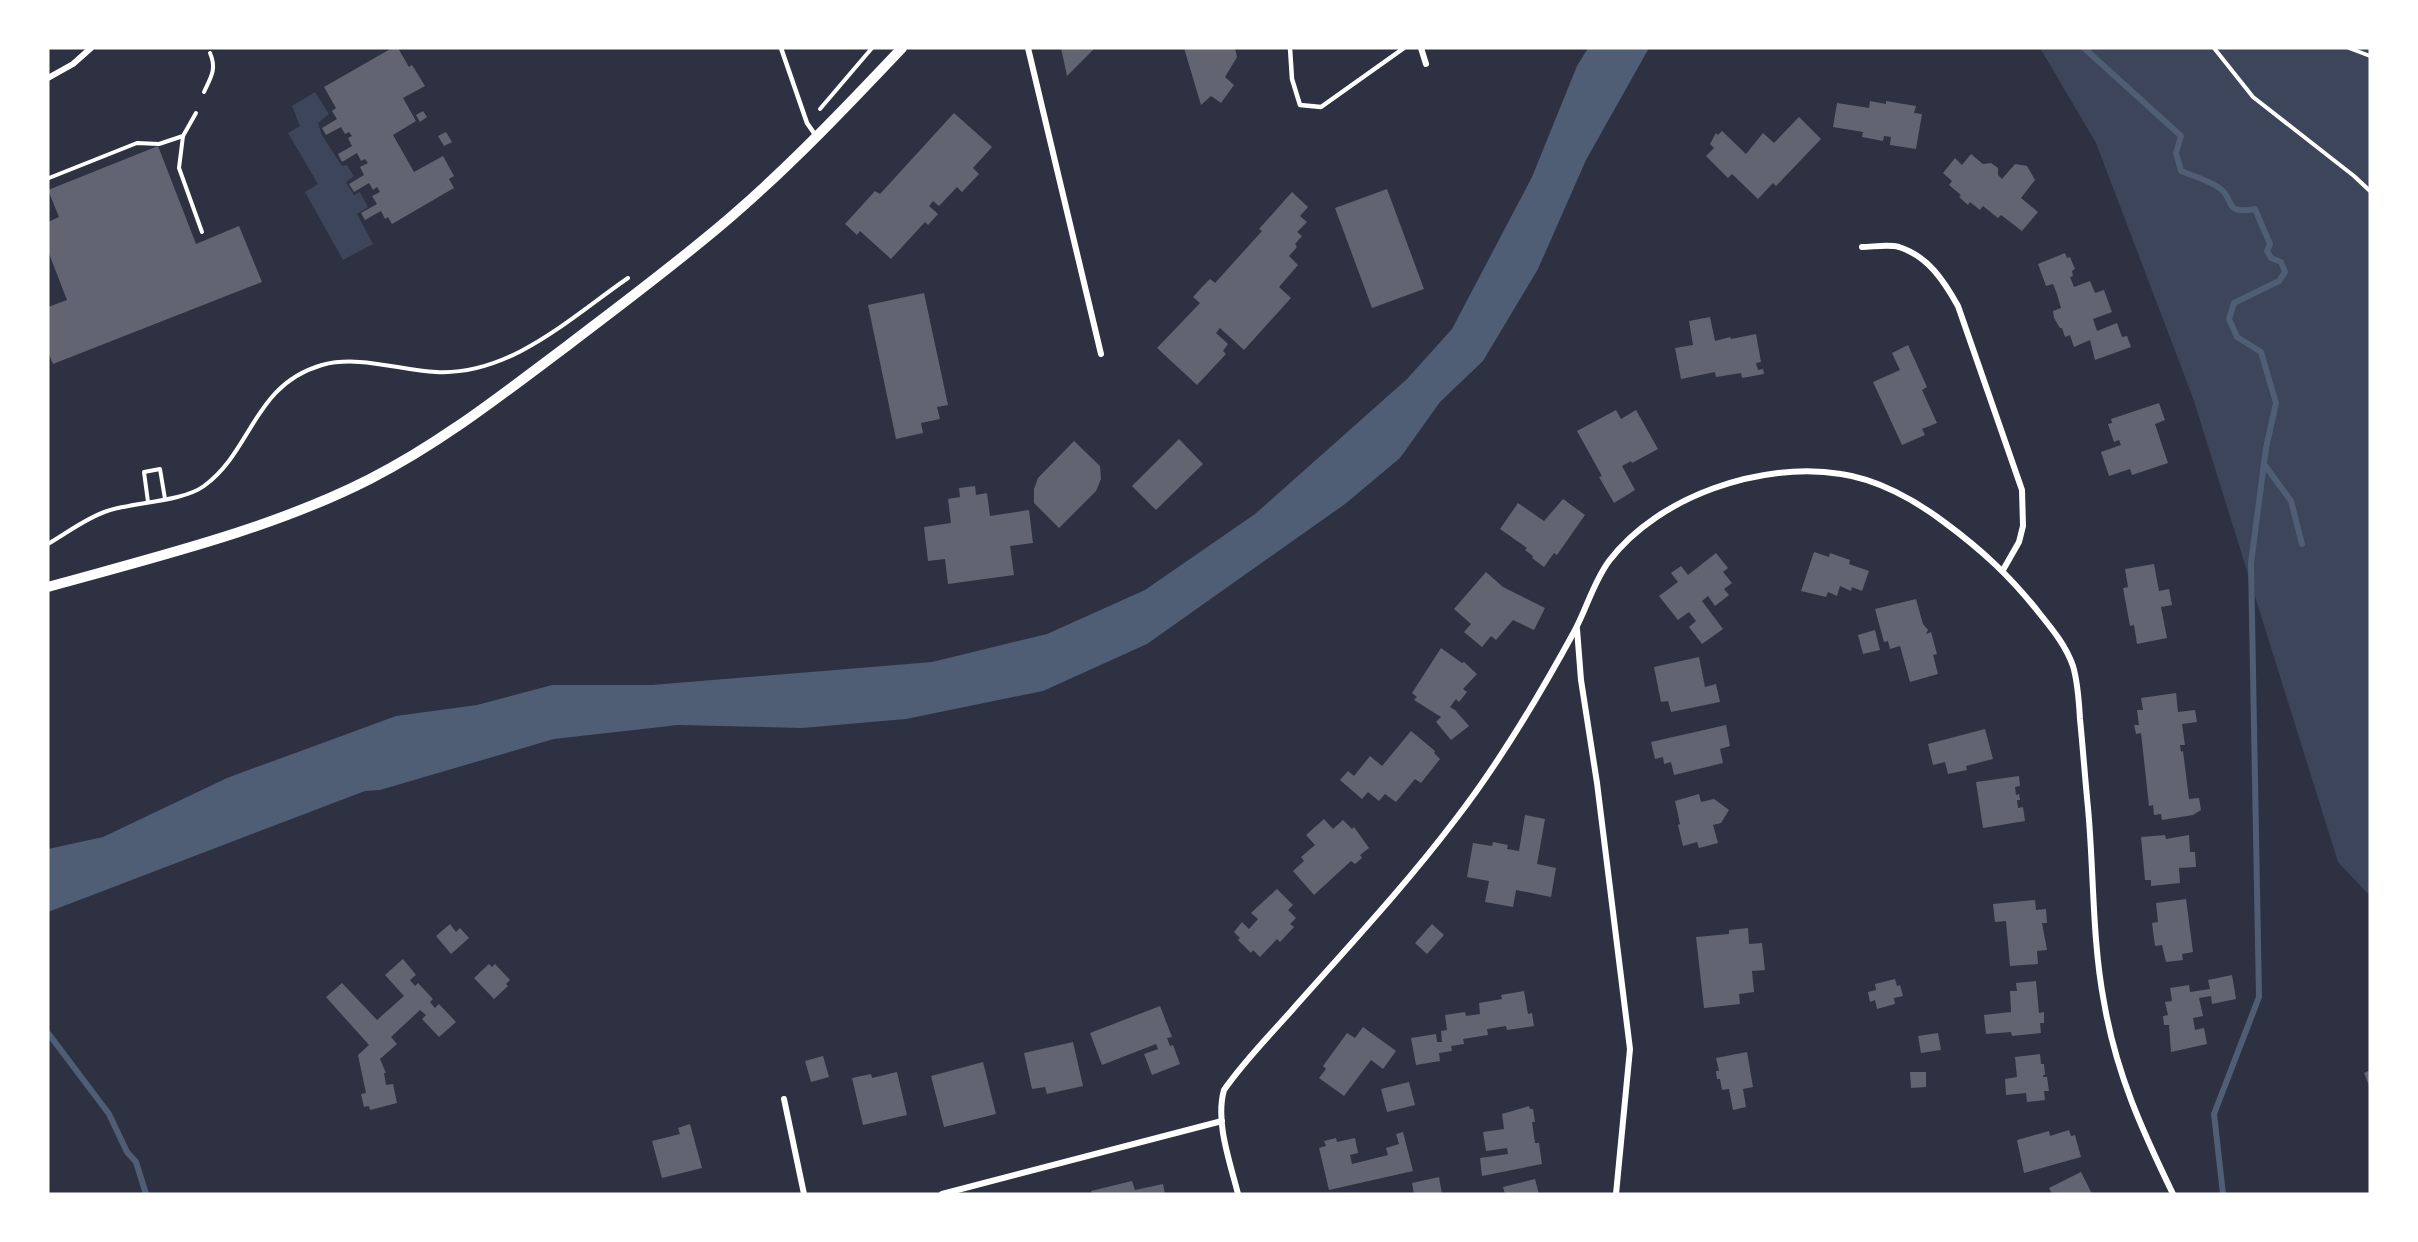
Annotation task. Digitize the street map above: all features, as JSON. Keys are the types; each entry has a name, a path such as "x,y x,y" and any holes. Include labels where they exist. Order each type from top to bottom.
{"street":[{"path":"48,78 73,64 91,48"},
{"path":"48,587 200,544 308,506 370,479 418,452 482,410 666,270 734,214 816,136 902,48"},
{"path":"1028,48 1101,354"},
{"path":"1420,48 1426,64"},
{"path":"1862,247 1898,247 1921,258 1943,280 1958,306 2022,490 2023,526 2019,542 2003,570"},
{"path":"1238,1194 1222,1121 1220,1102 1224,1090 1231,1079 1361,933 1456,819 1518,728 1577,628 1591,589 1609,561 1629,538 1663,513 1690,498 1724,485 1762,475 1819,471 1845,474 1873,482 1924,507 2003,570 2054,631 2067,651 2077,684 2091,840 2098,959 2104,1004 2121,1075 2132,1109 2173,1194"},
{"path":"1577,628 1581,680 1597,783 1630,1049 1616,1194"},
{"path":"784,1099 804,1194"},
{"path":"942,1194 1222,1121"}],"lane":[{"path":"780,48 807,123 816,136"},
{"path":"1290,48 1292,79 1300,105 1321,107 1404,48"}],"path":[{"path":"807,123 872,48"},
{"path":"2214,48 2253,97 2370,191"},
{"path":"2349,48 2370,56"},
{"path":"204,92 215,63 210,53"},
{"path":"196,113 183,136 179,168 202,232"},
{"path":"50,178 137,143 159,144 183,136"},
{"path":"48,544 107,511 165,499 201,488 220,473 267,401 291,379 323,365 352,363 395,365 436,372 484,368 522,352 629,277"},
{"path":"148,502 144,472 159,469 165,499"}],"shaded area":[{"path":"1588,48 1649,48 1586,160 1538,269 1483,361 1440,402 1400,458 1345,504 1147,644 1043,691 906,719 802,728 678,725 554,739 380,790 365,791 48,912 48,849 103,837 227,778 396,716 477,705 552,685 652,685 932,662 1047,634 1145,590 1255,514 1407,379 1452,329 1532,177 1577,66"},
{"path":"2040,48 2370,48 2370,896 2338,862 2193,398 2096,143"},
{"path":"315,92 329,114 318,123 322,135 342,166 347,165 354,176 346,182 354,195 360,192 368,207 357,214 373,244 343,260 305,192 318,184 288,133 300,126 292,106"}],"building":[{"path":"392,48 398,48 409,67 412,65 425,86 403,98 416,121 393,135 414,172 443,156 454,176 449,179 454,188 392,224 388,217 385,219 381,211 365,220 361,213 377,204 372,196 380,192 377,187 373,190 369,183 354,192 349,184 364,175 360,167 368,163 365,159 361,161 357,153 342,162 338,154 352,146 348,138 352,136 349,132 345,134 341,127 326,135 322,128 337,119 332,111 336,108 324,87"},
{"path":"1061,48 1095,48 1067,76"},
{"path":"1184,48 1235,48 1237,57 1225,77 1234,85 1221,103 1211,96 1201,105"},
{"path":"1870,101 1916,106 1914,113 1922,114 1916,149 1890,145 1891,137 1884,136 1883,141 1862,137 1863,132 1833,127 1837,103 1869,108"},
{"path":"423,111 427,117 420,122 416,115"},
{"path":"954,113 992,147 973,168 979,174 962,192 957,187 939,206 933,201 929,206 938,214 928,225 925,222 891,259 860,231 857,235 845,224 875,191 880,194"},
{"path":"1799,117 1821,139 1776,186 1773,183 1758,199 1732,174 1728,178 1706,156 1714,148 1710,144 1716,133 1718,135 1722,131 1746,154 1763,133 1774,143"},
{"path":"446,132 452,142 444,146 438,136"},
{"path":"158,146 196,244 239,226 262,282 53,364 48,352 48,307 67,300 48,251 48,222 59,217 48,190"},
{"path":"1971,154 1983,164 1991,163 1998,168 1998,175 2002,179 2015,164 2027,166 2035,180 2021,198 2038,212 2022,231 2001,215 1998,218 1983,206 1980,210 1970,202 1968,205 1959,197 1961,195 1949,185 1952,181 1943,173 1955,158 1962,165"},
{"path":"1387,189 1424,289 1372,308 1335,208"},
{"path":"1292,192 1308,207 1300,216 1307,222 1297,232 1302,236 1295,244 1297,247 1289,256 1298,265 1279,287 1291,298 1244,350 1220,328 1216,333 1228,344 1223,351 1226,354 1197,385 1157,348 1200,303 1193,297 1210,279 1215,283 1262,231 1259,229"},
{"path":"2065,253 2067,258 2070,257 2075,269 2072,271 2073,276 2070,277 2074,287 2090,281 2095,293 2104,290 2112,312 2093,319 2097,331 2117,323 2122,337 2127,336 2131,347 2095,360 2090,340 2074,347 2070,335 2065,337 2062,328 2054,318 2053,311 2061,308 2057,294 2053,284 2046,286 2038,264"},
{"path":"924,293 948,405 937,407 940,419 921,423 923,433 896,439 868,305"},
{"path":"1710,317 1715,341 1756,334 1761,362 1756,363 1758,370 1763,369 1764,374 1742,378 1741,373 1716,377 1715,372 1681,379 1675,348 1693,345 1689,321"},
{"path":"1908,345 1927,387 1922,390 1937,423 1922,429 1925,435 1902,445 1873,382 1900,370 1892,353"},
{"path":"2159,403 2165,420 2155,424 2168,463 2132,475 2130,469 2109,476 2101,452 2121,445 2119,440 2114,442 2108,424 2112,423 2111,419"},
{"path":"1616,410 1621,419 1636,410 1658,449 1622,466 1635,490 1614,503 1577,431"},
{"path":"1179,439 1203,464 1156,510 1132,486"},
{"path":"1074,441 1100,466 1101,479 1096,491 1059,528 1034,503 1034,489 1038,478"},
{"path":"975,486 976,495 987,493 990,516 1029,510 1033,543 1010,546 1014,575 948,584 945,559 928,561 924,527 951,523 948,499 960,497 959,488"},
{"path":"1563,499 1585,515 1557,555 1554,553 1544,567 1532,558 1533,556 1525,550 1527,548 1500,529 1518,503 1544,521"},
{"path":"1814,552 1829,557 1830,553 1850,560 1849,564 1869,571 1862,591 1852,587 1851,591 1840,586 1837,596 1828,592 1826,597 1801,591"},
{"path":"1716,553 1728,568 1723,572 1732,583 1724,589 1729,595 1715,606 1708,596 1702,601 1723,629 1702,644 1689,627 1696,621 1689,612 1678,620 1659,596 1678,582 1671,573 1681,566 1688,575"},
{"path":"2154,564 2159,591 2169,589 2172,605 2161,607 2167,638 2137,644 2134,625 2130,626 2123,588 2128,587 2125,569"},
{"path":"1486,572 1503,587 1545,608 1534,630 1513,620 1496,640 1491,636 1482,647 1464,632 1471,624 1454,609"},
{"path":"1916,599 1923,624 1928,630 1926,634 1931,632 1937,654 1933,655 1938,674 1910,682 1900,646 1890,649 1888,641 1884,642 1875,609"},
{"path":"1875,630 1880,650 1863,654 1858,635"},
{"path":"1441,648 1462,663 1464,662 1477,674 1463,689 1467,692 1459,702 1456,699 1450,707 1469,726 1451,740 1436,722 1441,717 1414,700 1417,697 1412,693"},
{"path":"1699,657 1705,687 1716,684 1720,702 1671,712 1668,701 1661,702 1654,667"},
{"path":"2176,693 2178,712 2195,710 2197,722 2182,724 2185,745 2180,745 2181,752 2183,751 2189,799 2199,798 2201,810 2193,815 2162,820 2161,814 2154,815 2153,805 2149,806 2141,733 2136,734 2134,725 2139,725 2137,710 2143,710 2141,698"},
{"path":"1726,725 1730,746 1720,749 1723,763 1674,775 1671,762 1664,764 1663,757 1655,759 1651,742"},
{"path":"1985,729 1993,759 1966,766 1967,770 1948,774 1945,762 1933,765 1928,744"},
{"path":"1411,731 1435,751 1434,753 1440,759 1421,783 1415,779 1396,802 1385,794 1379,801 1368,792 1362,799 1340,780 1348,771 1354,776 1370,756 1382,766"},
{"path":"2019,776 2020,786 2015,787 2016,795 2019,794 2018,808 2023,807 2025,821 1983,828 1976,782"},
{"path":"1699,794 1701,802 1714,799 1729,810 1721,823 1713,825 1718,843 1699,848 1697,842 1683,846 1675,801"},
{"path":"1525,815 1545,819 1537,864 1556,868 1551,897 1516,890 1513,907 1485,902 1489,881 1467,877 1473,843 1492,846 1493,842 1508,845 1507,849 1519,851"},
{"path":"1324,819 1333,829 1343,820 1352,829 1354,827 1369,848 1360,855 1362,858 1355,864 1351,861 1314,895 1293,871 1304,861 1301,857 1315,845 1306,835"},
{"path":"2165,835 2166,839 2189,835 2190,852 2195,852 2196,867 2179,868 2180,883 2151,886 2151,880 2145,880 2141,837"},
{"path":"1277,889 1293,905 1288,910 1296,918 1290,924 1294,927 1280,942 1277,939 1260,957 1253,950 1251,953 1238,940 1240,938 1234,932 1242,922 1249,929 1258,919 1251,913"},
{"path":"2186,899 2193,952 2182,954 2183,960 2166,962 2162,945 2155,946 2152,923 2158,922 2156,903"},
{"path":"2035,900 2036,910 2046,909 2047,923 2042,923 2047,950 2037,951 2038,964 2010,966 2006,921 1995,922 1993,904"},
{"path":"450,924 456,932 460,928 469,938 451,954 436,936"},
{"path":"1432,924 1444,935 1427,954 1415,943"},
{"path":"1748,928 1749,944 1762,943 1765,970 1752,971 1754,992 1739,994 1740,1004 1704,1008 1696,937 1729,934 1729,930"},
{"path":"403,959 416,975 410,980 415,986 418,983 433,999 430,1002 435,1008 439,1004 456,1022 439,1037 422,1019 426,1015 420,1010 391,1037 397,1044 380,1059 386,1073 384,1073 386,1085 393,1084 397,1103 370,1110 369,1106 364,1107 361,1094 366,1093 358,1055 369,1045 326,997 342,983 377,1020 404,996 385,975"},
{"path":"489,964 492,967 495,964 510,980 506,984 508,986 494,999 474,978"},
{"path":"2232,975 2236,999 2212,1004 2211,996 2199,998 2203,1016 2193,1018 2195,1030 2204,1028 2207,1044 2171,1052 2169,1025 2164,1025 2163,1016 2168,1015 2165,1002 2172,1001 2170,988 2189,985 2190,992 2210,989 2208,980"},
{"path":"1895,979 1897,986 1900,985 1903,996 1894,998 1895,1004 1877,1009 1875,1000 1870,1002 1868,992 1876,990 1875,984"},
{"path":"2036,981 2039,1013 2044,1012 2044,1023 2040,1023 2041,1033 2012,1036 2011,1032 1986,1034 1984,1015 2011,1012 2010,991 2017,991 2016,983"},
{"path":"1524,991 1528,1014 1532,1013 1534,1026 1507,1030 1506,1026 1487,1029 1488,1035 1463,1039 1464,1044 1451,1046 1452,1051 1439,1053 1440,1061 1416,1065 1411,1038 1436,1034 1437,1042 1442,1042 1441,1031 1447,1030 1445,1015 1465,1012 1466,1016 1480,1014 1479,1003 1502,999 1501,995"},
{"path":"1160,1006 1172,1037 1167,1038 1170,1046 1173,1045 1180,1064 1152,1075 1144,1054 1158,1049 1156,1044 1102,1065 1090,1033"},
{"path":"1363,1027 1396,1051 1383,1069 1371,1060 1344,1096 1319,1078 1326,1069 1323,1066 1347,1033 1355,1038"},
{"path":"1938,1033 1941,1050 1921,1053 1918,1036"},
{"path":"1073,1042 1083,1086 1047,1094 1045,1087 1032,1089 1024,1053"},
{"path":"1747,1052 1753,1087 1743,1089 1746,1107 1733,1110 1729,1089 1722,1090 1720,1079 1717,1079 1716,1071 1719,1071 1716,1058"},
{"path":"2040,1054 2041,1064 2044,1064 2045,1075 2043,1077 2047,1077 2049,1091 2044,1091 2045,1100 2027,1102 2026,1093 2006,1095 2005,1079 2017,1077 2015,1057"},
{"path":"823,1056 829,1077 811,1082 805,1061"},
{"path":"983,1062 996,1114 944,1127 931,1076"},
{"path":"2370,1070 2370,1088 2364,1073"},
{"path":"897,1072 907,1115 863,1125 852,1078 871,1074 872,1078"},
{"path":"1910,1072 1926,1072 1926,1087 1911,1088"},
{"path":"1409,1082 1415,1105 1387,1112 1381,1089"},
{"path":"1529,1106 1533,1109 1535,1143 1539,1143 1542,1164 1482,1176 1480,1158 1508,1154 1507,1148 1486,1151 1483,1132 1504,1129 1502,1114"},
{"path":"690,1124 702,1168 662,1178 652,1141 680,1134 678,1128"},
{"path":"2069,1130 2071,1136 2075,1135 2081,1157 2024,1173 2017,1140 2049,1131 2050,1136"},
{"path":"1403,1132 1413,1171 1329,1190 1319,1148 1326,1146 1324,1141 1336,1138 1337,1142 1355,1138 1358,1153 1350,1155 1352,1164 1388,1155 1386,1148 1399,1144 1396,1134"},
{"path":"2081,1172 2092,1194 2052,1194 2049,1188"},
{"path":"1439,1177 1442,1194 1414,1194 1412,1183"},
{"path":"1535,1179 1539,1194 1505,1194 1503,1187"},
{"path":"1132,1181 1135,1190 1163,1184 1165,1194 1092,1194 1091,1191"}],"waterway":[{"path":"2084,48 2181,136 2176,153 2181,171 2218,187 2227,196 2233,208 2255,209 2270,244 2267,251 2271,258 2281,262 2285,272 2279,281 2234,303 2229,319 2237,337 2261,352 2276,403 2266,448 2251,563 2259,997 2214,1114 2223,1194"},
{"path":"2264,464 2291,501 2302,544"},
{"path":"48,1033 109,1114 127,1152 136,1162 146,1194"}]}
